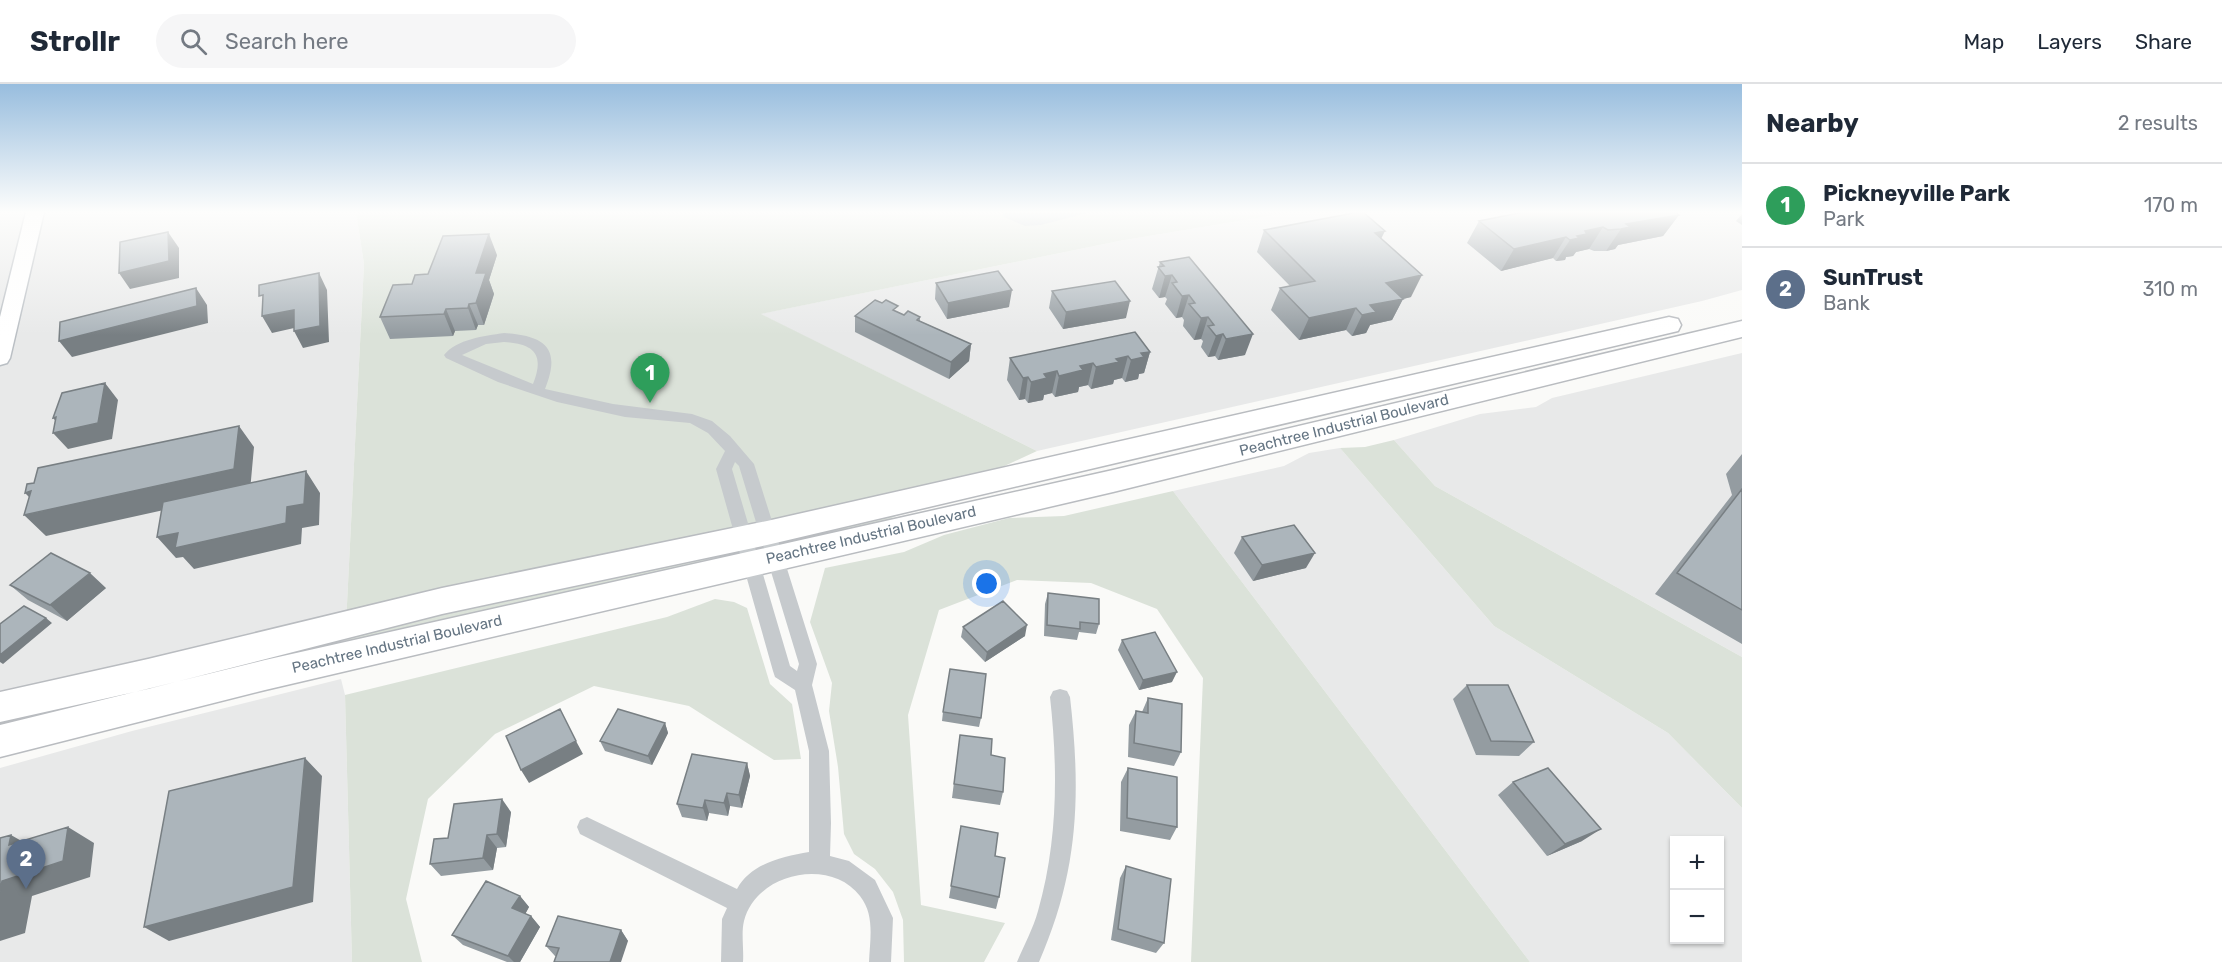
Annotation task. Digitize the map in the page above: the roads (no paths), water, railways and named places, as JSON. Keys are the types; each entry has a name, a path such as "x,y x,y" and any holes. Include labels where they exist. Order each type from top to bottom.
{"highway":[{"name":"Peachtree Industrial Boulevard","path":"4,741 758,548 1742,309"},
{"name":"Peachtree Industrial Boulevard","path":"0,707 147,674 442,601 758,548 1135,476 1742,329"}],"street":[{"path":"0,358 25,253"},
{"path":"537,391 543,380 546,359 541,349 531,342 514,337 497,336 461,347 450,355 508,382 537,391 591,405 644,414 685,416 712,428 727,441 746,464 758,548 782,671 803,685"},
{"path":"733,451 724,469 808,664 803,685 819,751 821,823 819,861"},
{"path":"1028,962 1049,913 1064,841 1066,745 1060,697"},
{"path":"587,827 741,903"},
{"path":"732,962 730,933 741,903 758,881 769,873 793,863 819,861 833,864 858,879 876,903 884,933 880,962"}],"place":[{"name":"Pickneyville Park","path":"650,403"},
{"name":"SunTrust","path":"26,889"}]}
